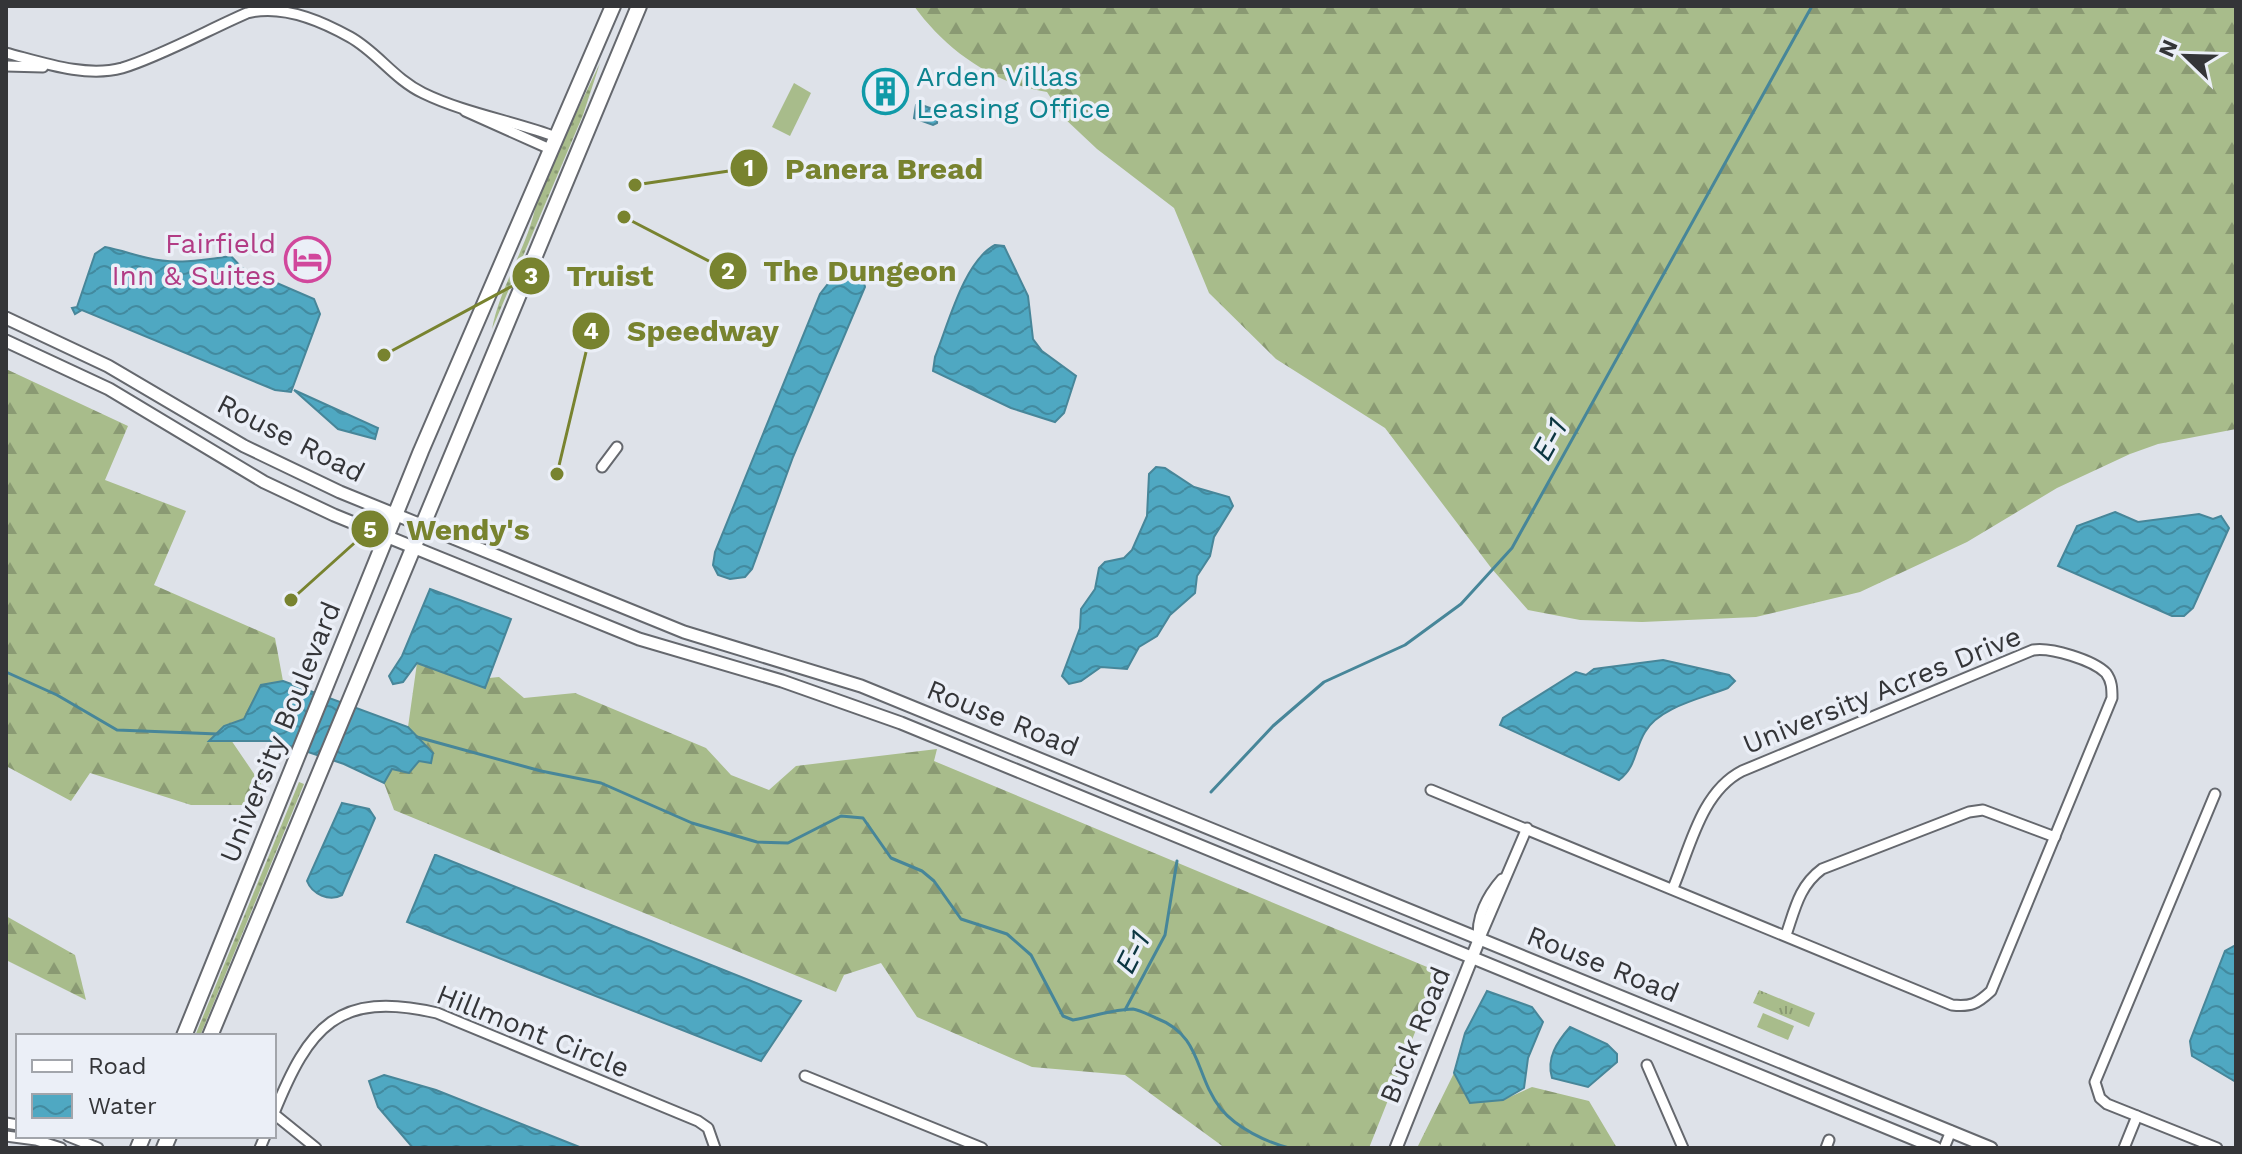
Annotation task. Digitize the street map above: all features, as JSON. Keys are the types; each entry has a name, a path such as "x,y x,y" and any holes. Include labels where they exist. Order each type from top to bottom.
{"main road":[{"name":"University Boulevard","path":"185,1034 336,668 395,514 613,6"},
{"path":"619,53 628,6"},
{"name":"University Boulevard","path":"211,1034 639,6"}],"street":[{"path":"6,53 92,71 121,68 266,8 287,11 352,38 403,82 553,143"},
{"path":"6,66 59,66"},
{"name":"Rouse Road","path":"6,318 108,366 268,459 421,525 684,632 861,686 1991,1148"},
{"name":"Rouse Road","path":"6,341 109,389 264,482 412,547 639,639 853,705 1936,1148"},
{"path":"602,467 617,447"},
{"name":"University Acres Drive","path":"1431,790 1952,1005 1977,1004 1991,991 2112,698 2112,684 2104,671 2046,648 1726,780 1714,793 1673,888"},
{"path":"853,705 861,686"},
{"path":"2215,794 2095,1082 2100,1098 2107,1104 2217,1148"},
{"path":"1786,935 1801,891 1822,869 1969,812 1983,810 2055,837"},
{"name":"Buck Road","path":"1396,1148 1495,893 1527,828"},
{"name":"Hillmont Circle","path":"276,1109 294,1065 309,1040 329,1023 353,1010 404,1005 437,1013 698,1121 708,1128 715,1148"},
{"path":"1647,1065 1683,1148"},
{"path":"805,1076 982,1148"},
{"path":"276,1116 316,1148"},
{"path":"2124,1148 2137,1116"},
{"path":"1944,1148 1951,1131"},
{"path":"21,1138 61,1148"},
{"path":"73,1138 98,1148"}],"green space":[{"path":"914,6 2236,6 2236,429 2158,444 2130,454 2057,488 1967,542 1860,592 1756,617 1642,622 1580,620 1528,610 1492,569 1385,428 1276,359 1209,293 1174,208 1097,149 1063,117 1047,92 1027,88 989,73 955,50"},
{"path":"600,63 583,115 492,329 502,295 530,228 538,193"},
{"path":"794,83 811,93 790,136 772,127"},
{"path":"6,369 128,426 105,480 186,511 154,585 275,638 283,681 261,685 244,719 224,726 210,740 231,740 261,784 253,805 191,805 90,773 71,801 6,766"},
{"path":"417,663 484,688 489,678 499,677 524,698 575,693 706,748 731,775 769,790 796,766 937,749 934,761 1439,972 1369,1148 1225,1148 1125,1075 1032,1067 917,1017 881,963 844,975 836,992 394,810 384,783 392,769 419,761 431,763 433,753 408,727"},
{"path":"299,782 304,784 201,1034 196,1034"},
{"path":"6,916 75,955 86,1000 6,960"},
{"path":"1759,990 1815,1013 1809,1027 1753,1003"},
{"path":"1763,1013 1794,1026 1788,1040 1757,1027"},
{"path":"1454,1073 1470,1103 1503,1100 1532,1087 1589,1101 1617,1148 1417,1148"}],"water":[{"path":"916,105 938,111 937,123 933,125 914,118"},
{"path":"995,245 1004,246 1028,296 1033,339 1042,351 1076,376 1064,413 1055,422 1011,408 933,371 935,357 966,279 984,253"},
{"path":"105,247 169,261 231,256 242,268 314,299 320,314 291,392 275,390 82,310 75,314 72,308 77,307 95,254"},
{"path":"848,277 863,279 865,287 793,457 752,569 745,577 730,579 718,575 713,565 715,552 820,294 831,280"},
{"path":"294,390 378,428 375,439 338,429"},
{"path":"1156,467 1165,468 1194,487 1229,497 1233,506 1214,537 1210,556 1197,576 1195,593 1170,615 1157,636 1139,647 1127,669 1101,667 1081,681 1069,684 1062,676 1080,628 1081,609 1095,589 1099,568 1105,562 1124,558 1132,550 1147,516 1149,474"},
{"path":"2115,512 2138,522 2199,514 2213,519 2221,516 2229,528 2193,608 2184,616 2172,616 2058,566 2077,526"},
{"path":"430,589 511,619 485,688 417,663 403,682 393,684 389,676 402,656"},
{"path":"1663,660 1729,675 1735,681 1728,688 1660,716 1645,732 1629,769 1619,780 1500,725 1503,718 1576,672 1586,675 1594,669"},
{"path":"283,681 408,727 433,753 431,763 419,761 409,773 392,769 384,783 344,764 275,741 209,741 224,726 244,719 261,685"},
{"path":"342,803 369,809 375,818 342,895 327,897 313,890 307,881"},
{"path":"435,855 801,1001 761,1061 407,922"},
{"path":"2234,946 2236,1082 2192,1056 2190,1041 2225,951"},
{"path":"1487,991 1532,1007 1543,1022 1528,1058 1524,1088 1503,1100 1470,1103 1454,1073 1465,1033"},
{"path":"1570,1027 1607,1044 1617,1054 1617,1062 1588,1087 1552,1078 1550,1064 1554,1051"},
{"path":"384,1075 436,1090 582,1148 413,1148 378,1107 369,1081"}],"waterway":[{"name":"E-1","path":"1211,792 1273,726 1324,682 1405,645 1461,604 1512,548 1812,6"},
{"path":"6,672 57,695 117,730 218,734"},
{"path":"417,737 541,771 601,783 692,823 757,842 788,843 841,816 863,818 891,858 922,871 934,881 961,919 1007,934 1031,955 1063,1016 1073,1020 1133,1009 1171,1026 1190,1046 1221,1109 1252,1133 1289,1148"},
{"name":"E-1","path":"1125,1010 1165,935 1177,861"}],"place":[{"name":"Arden Villas Leasing Office","path":"885,92"},
{"name":"Panera Bread","path":"635,185"},
{"name":"The Dungeon","path":"624,217"},
{"name":"Fairfield Inn & Suites","path":"307,259"},
{"name":"Truist","path":"384,355"},
{"name":"Speedway","path":"557,474"},
{"name":"Wendy's","path":"291,600"}]}
